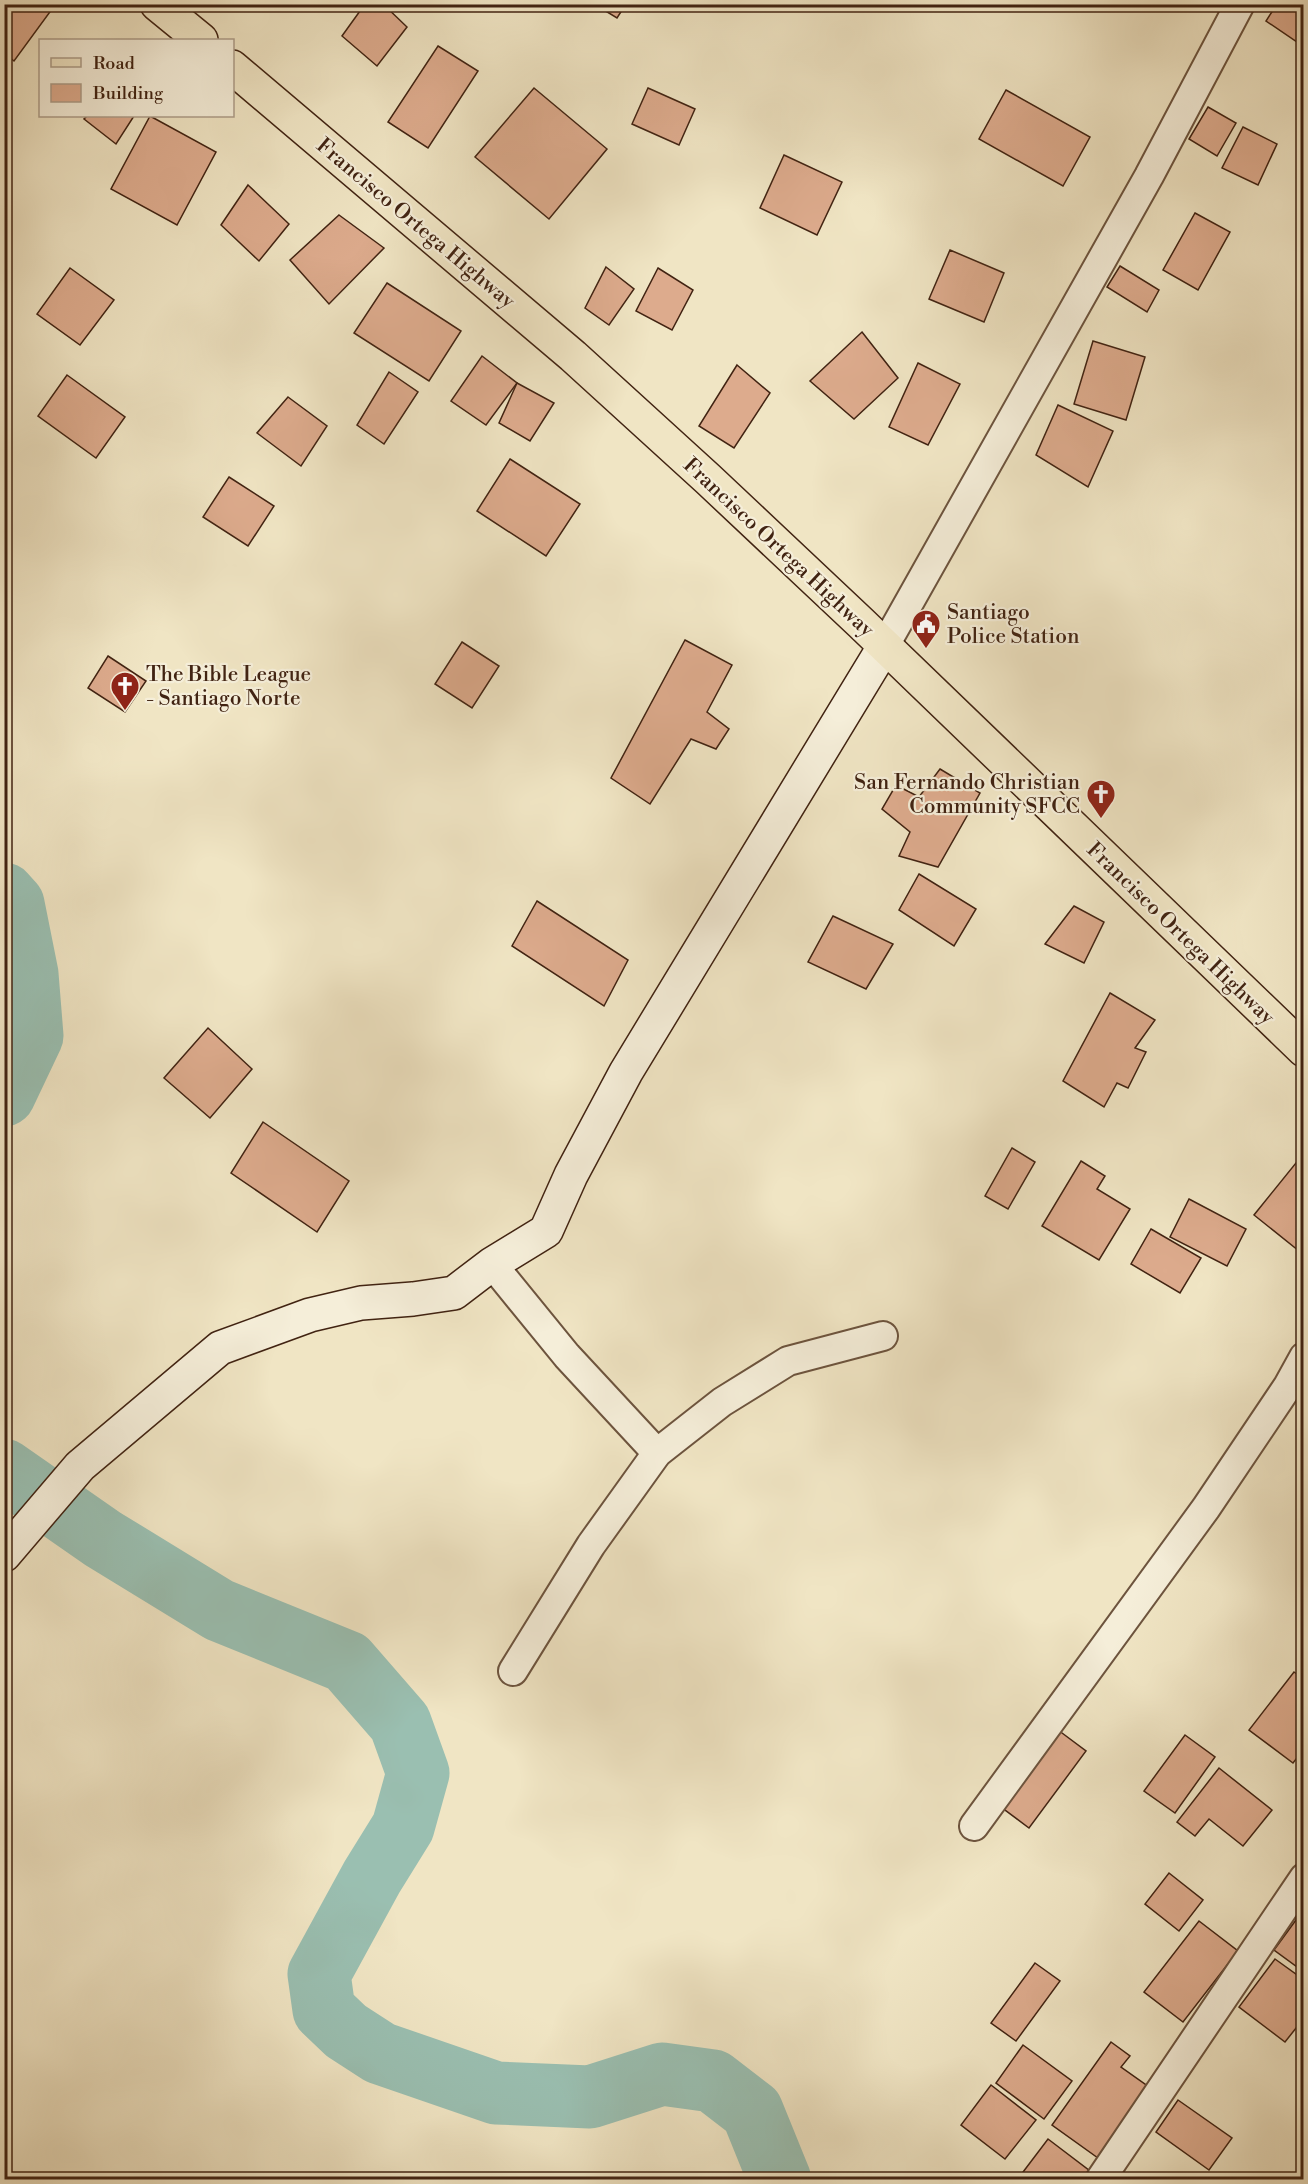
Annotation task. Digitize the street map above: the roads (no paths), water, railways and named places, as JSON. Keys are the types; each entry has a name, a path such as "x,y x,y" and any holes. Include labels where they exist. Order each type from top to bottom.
{"main road":[{"path":"158,4 200,39"},
{"name":"Francisco Ortega Highway","path":"234,69 573,356 725,495 1304,1050"}],"street":[{"path":"6,1554 80,1467 220,1348 310,1315 351,1305 454,1293 492,1264 546,1231 571,1174 626,1072 884,647 1149,176 1240,4"},
{"path":"492,1264 567,1356 657,1453"},
{"path":"513,1671 591,1545 657,1453 722,1402 788,1361 884,1336"},
{"path":"974,1826 1206,1508 1288,1386 1304,1357"},
{"path":"1100,2180 1304,1878"}],"waterway":[{"path":"4,894 13,904 27,974 32,1036 4,1095"},
{"path":"4,1470 103,1539 219,1610 347,1662 400,1723 418,1773 403,1827 372,1877 319,1974 324,2010 346,2031 380,2053 496,2093 590,2097 662,2074 713,2081 752,2111 780,2180"}],"place":[{"name":"Santiago Police Station","path":"926,650"},
{"name":"The Bible League - Santiago Norte","path":"125,712"},
{"name":"San Fernando Christian Community SFCC","path":"1101,820"}]}
